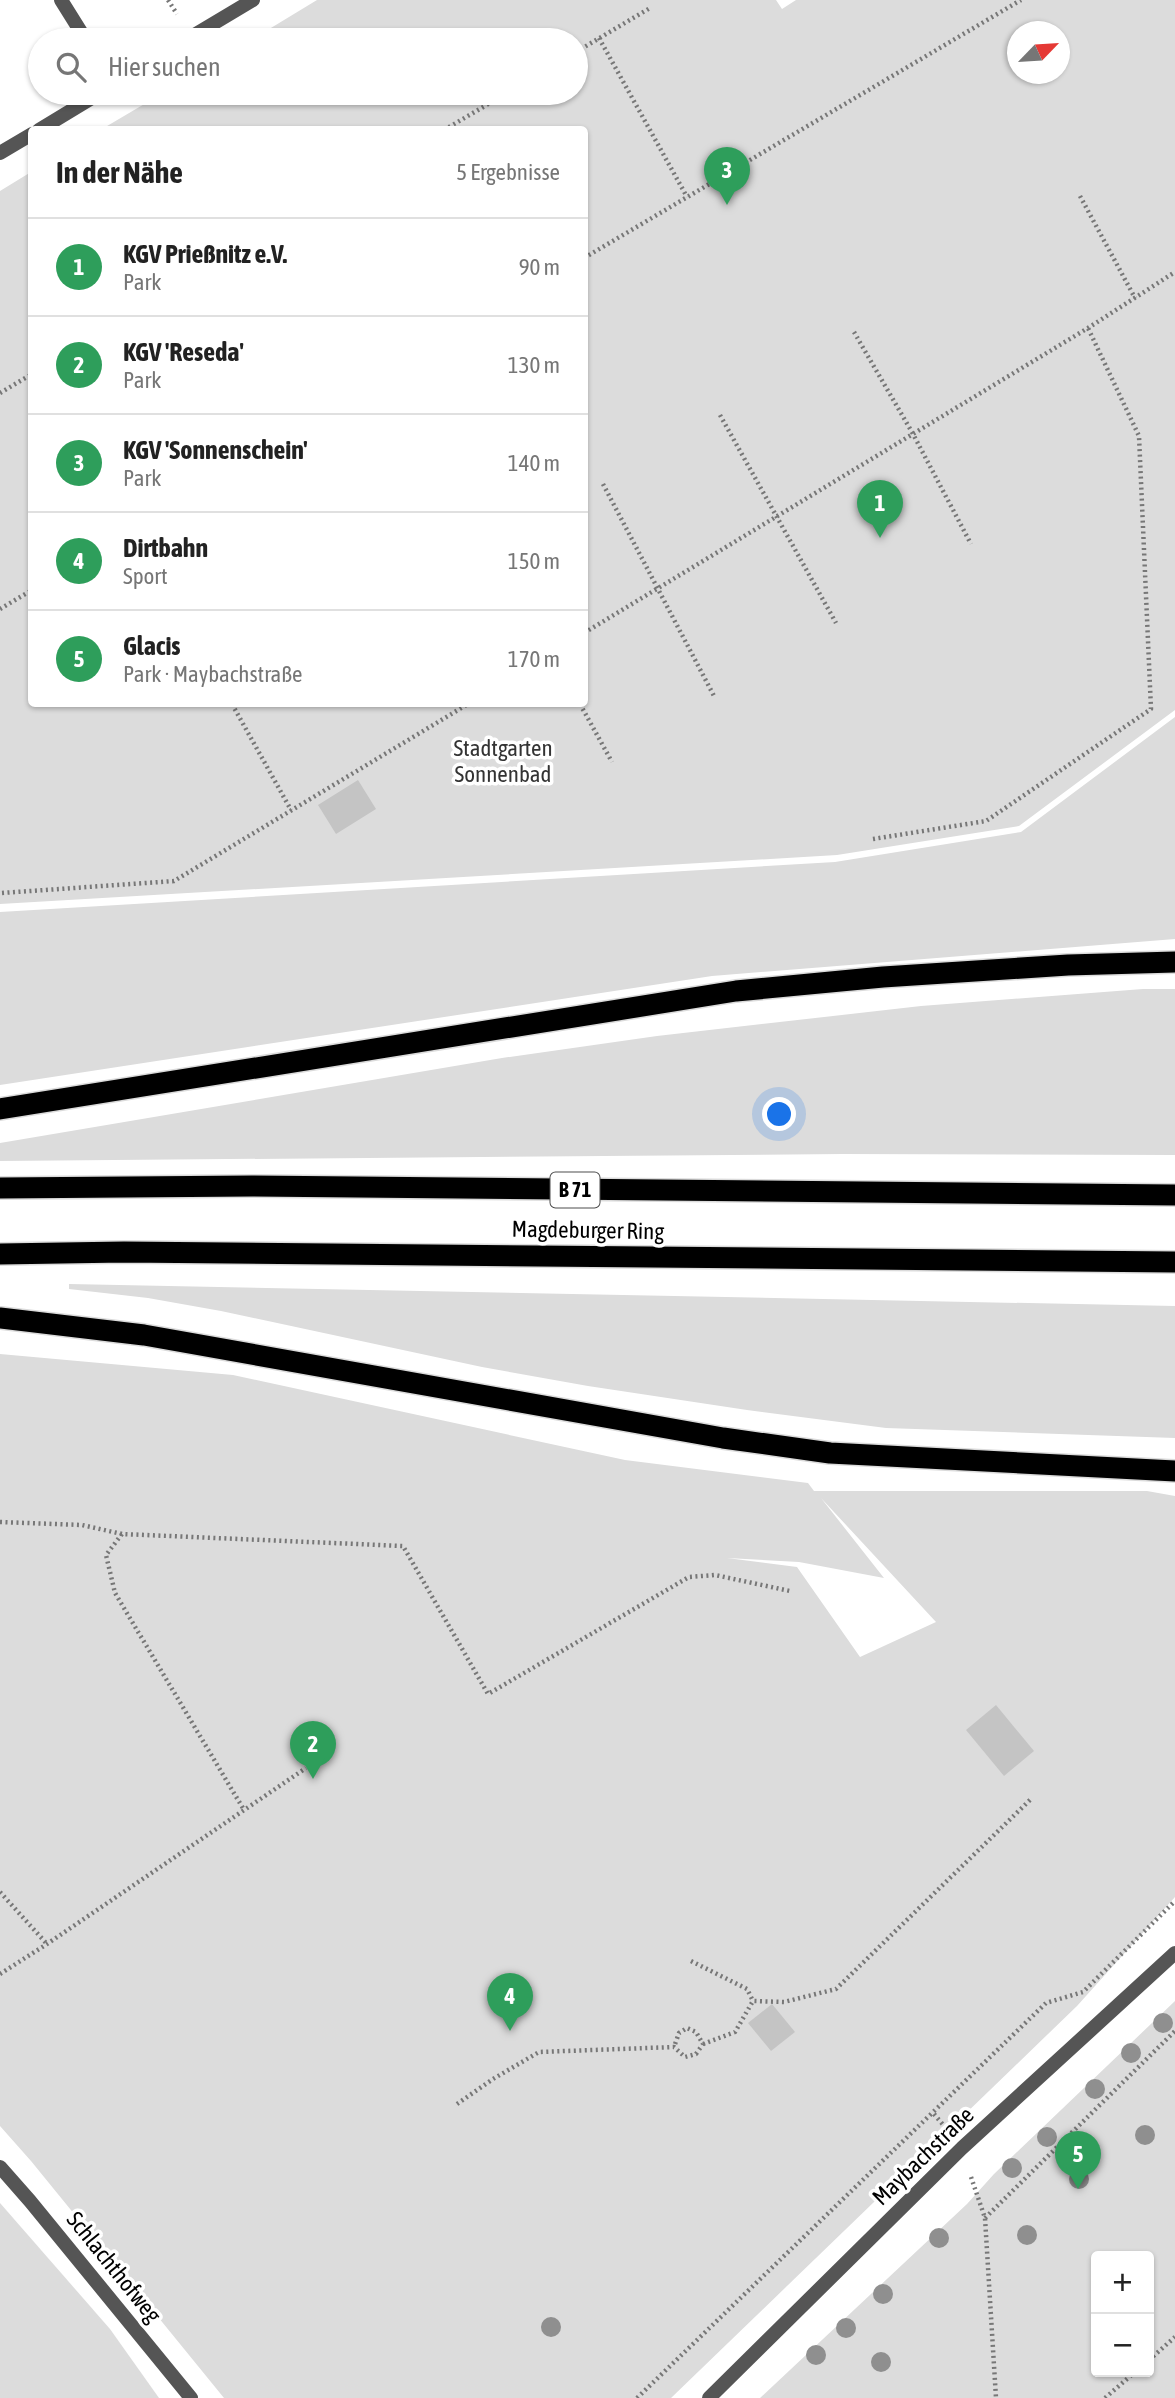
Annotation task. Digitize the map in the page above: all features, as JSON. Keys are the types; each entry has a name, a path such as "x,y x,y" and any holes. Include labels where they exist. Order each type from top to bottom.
{"highway":[{"path":"0,1109 736,990 1068,965 1175,962"},
{"name":"Magdeburger Ring","path":"0,1188 252,1186 1175,1195"},
{"name":"Magdeburger Ring","path":"0,1254 138,1252 1175,1262"},
{"path":"0,1318 144,1335 723,1438 830,1453 1175,1471"}],"street":[{"path":"61,0 78,28"},
{"path":"206,28 253,0"},
{"path":"46,126 80,105"},
{"path":"0,153 28,136"},
{"name":"Maybachstraße","path":"709,2398 962,2148 1175,1953"},
{"name":"Schlachthofweg","path":"0,2167 191,2398"}],"path":[{"path":"588,256 1021,0"},
{"path":"588,45 650,8"},
{"path":"599,38 687,197"},
{"path":"451,126 486,105"},
{"path":"1080,196 1135,298"},
{"path":"588,631 1088,328 1175,272"},
{"path":"873,839 986,821 1151,709 1139,436 1088,328"},
{"path":"854,332 913,434 971,544"},
{"path":"0,393 28,376"},
{"path":"720,415 836,623"},
{"path":"603,484 714,696"},
{"path":"0,609 28,592"},
{"path":"234,707 291,810"},
{"path":"2,892 174,881 463,707"},
{"path":"582,707 612,762"},
{"path":"0,1522 82,1525 122,1534 403,1546 488,1694 689,1577 715,1575 790,1591"},
{"path":"122,1534 106,1555 115,1593 244,1810"},
{"path":"0,1974 306,1768"},
{"path":"753,2001 784,2002 836,1989 1032,1798"},
{"path":"0,1892 47,1944"},
{"path":"637,2398 1046,2003 1083,1992 1175,1901"},
{"path":"691,1961 747,1989 753,2001"},
{"path":"457,2104 539,2052 674,2047 684,2057 696,2054 703,2044 735,2032 753,2001"},
{"path":"674,2047 679,2033 687,2028 696,2032 703,2044"},
{"path":"985,2217 1175,2031"},
{"path":"962,2148 985,2217 996,2398"},
{"path":"1154,2356 1175,2337"},
{"path":"1105,2398 1129,2377"}],"green space":[{"name":"Stadtgarten Sonnenbad","path":"317,0 776,0 782,9 796,0 1175,0 1175,710 1019,826 837,855 0,904 0,191 28,174 28,707 588,707 588,126 107,126 143,105 588,105 588,28 271,28"},
{"path":"1175,717 1175,939 712,976 0,1085 0,912 835,862 1021,832"},
{"path":"1143,989 1175,989 1175,1155 842,1154 0,1161 0,1143 502,1058 657,1036 921,1006"},
{"path":"69,1284 1175,1306 1175,1438 886,1428 747,1410 482,1367 221,1311 148,1298 69,1289"},
{"path":"0,1354 233,1375 625,1460 808,1483 814,1491 1147,1491 1175,1496 1175,1897 1077,2006 671,2398 224,2398 0,2126","holes":["821,1498 936,1622 860,1657 797,1567 727,1558 799,1562 884,1578"]},
{"path":"1175,2001 1175,2398 760,2398 967,2204 994,2174"},
{"path":"0,2203 110,2329 159,2398 0,2398"}],"building":[{"path":"358,780 376,809 336,834 318,805"},
{"path":"996,1705 1034,1751 1004,1776 966,1730"},
{"path":"772,2004 795,2032 771,2051 748,2023"}],"place":[{"name":"KGV 'Sonnenschein'","path":"727,205"},
{"name":"KGV Prießnitz e.V.","path":"880,538"},
{"name":"KGV 'Reseda'","path":"313,1779"},
{"name":"Dirtbahn","path":"510,2031"},
{"name":"Glacis","path":"1078,2189"}]}
